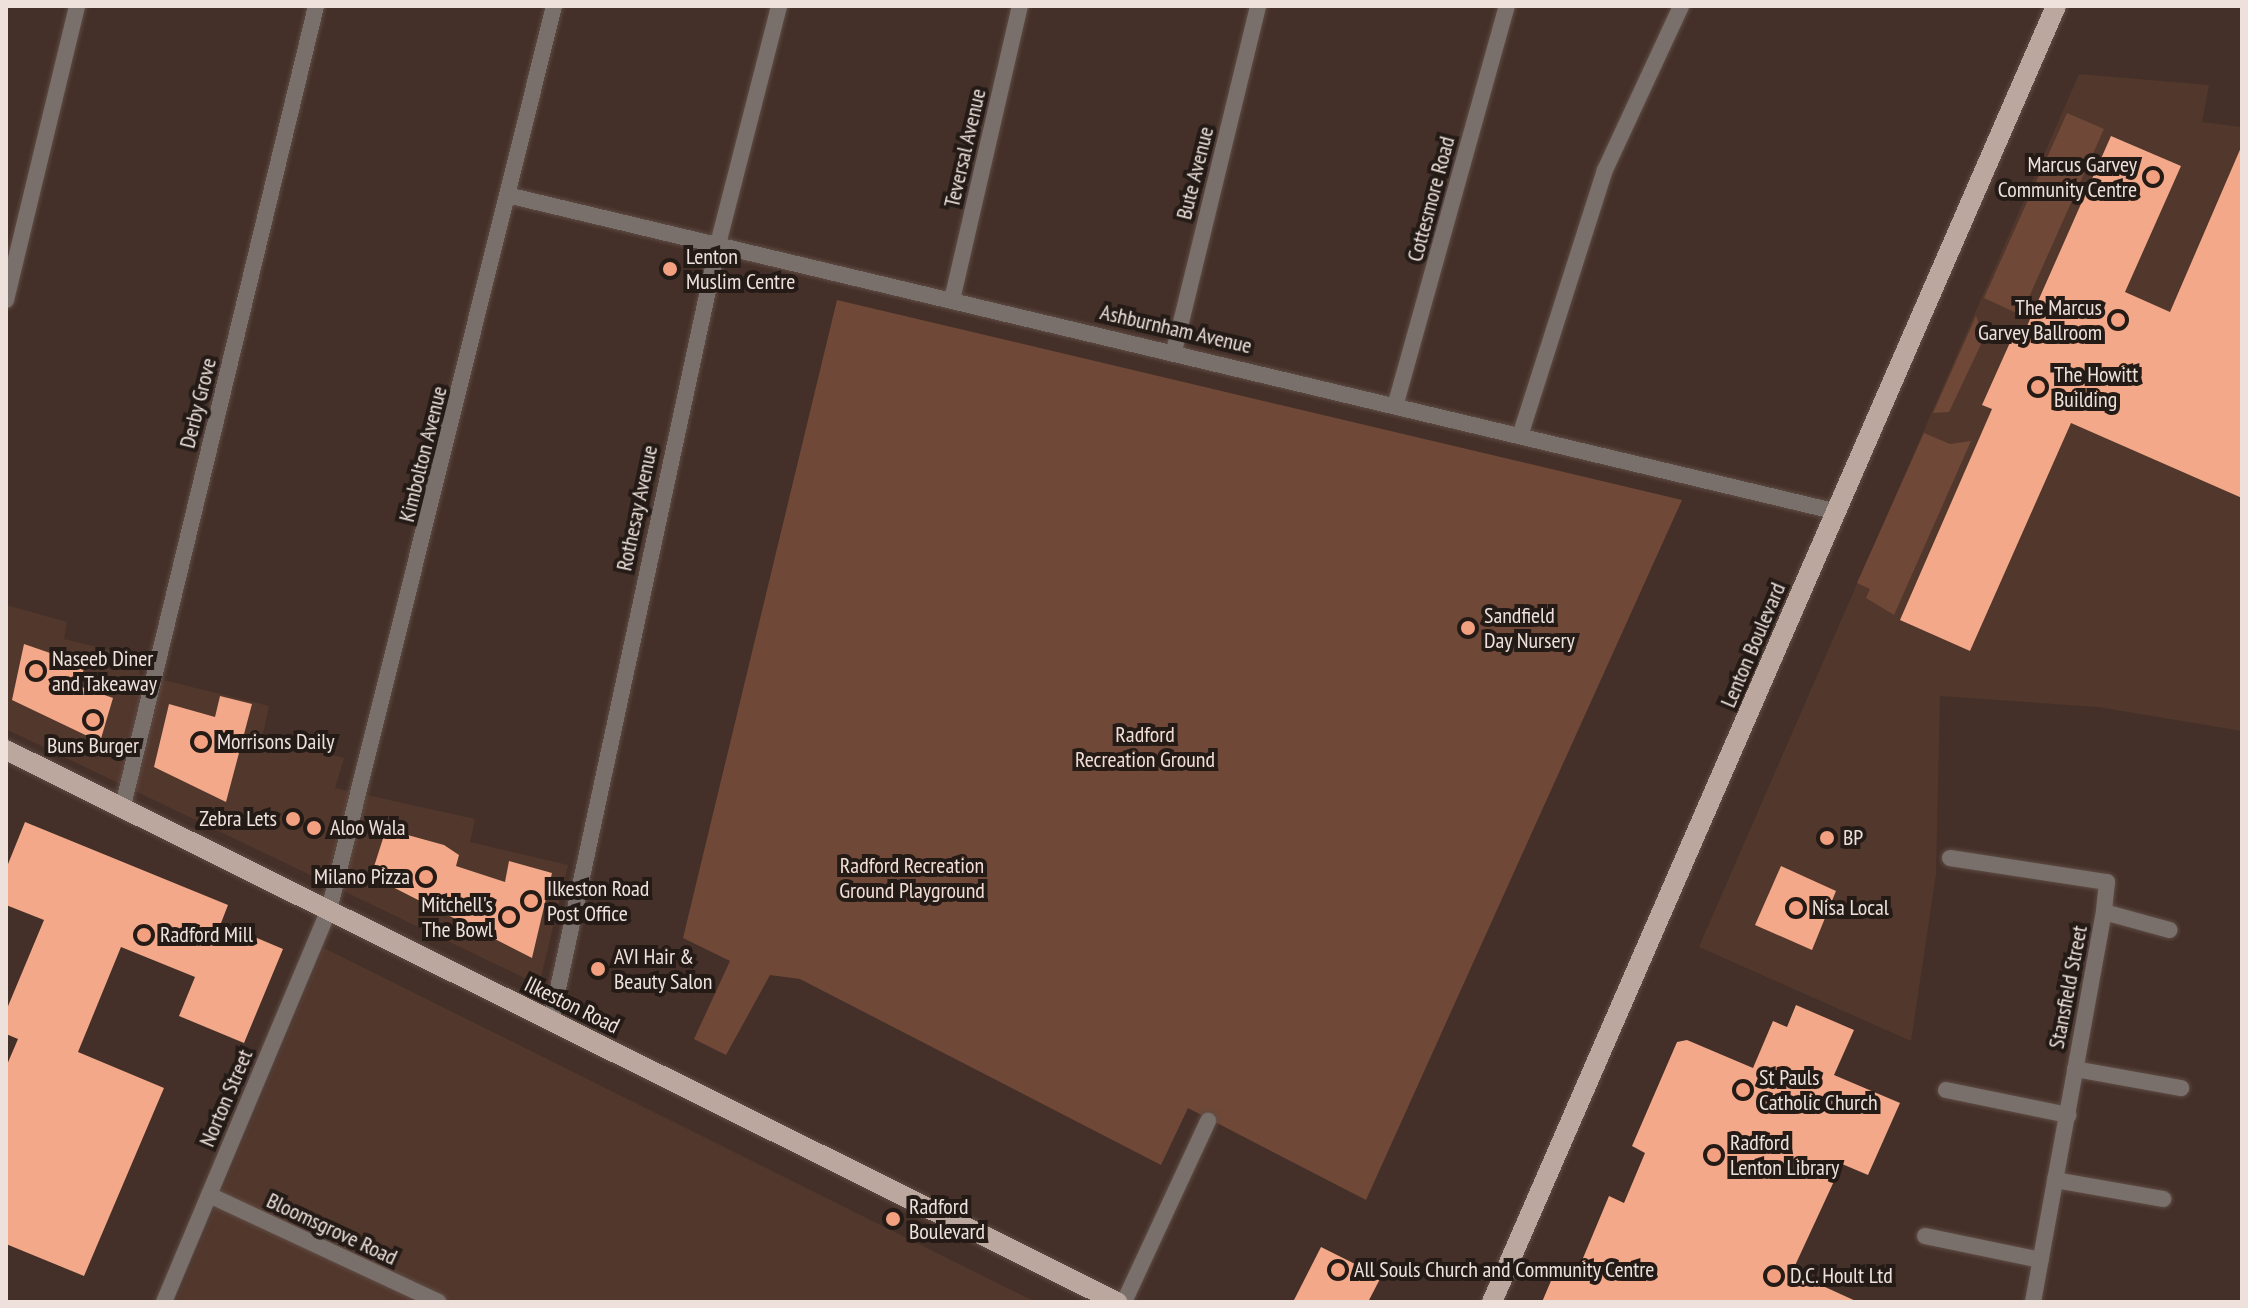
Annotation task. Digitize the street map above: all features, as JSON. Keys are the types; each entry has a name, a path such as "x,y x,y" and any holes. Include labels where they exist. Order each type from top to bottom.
{"main road":[{"name":"Lenton Boulevard","path":"1492,1302 1833,511 2056,6"},
{"name":"Ilkeston Road","path":"8,756 329,910 1117,1302"}],"street":[{"path":"6,300 77,6"},
{"name":"Derby Grove","path":"122,810 316,6"},
{"name":"Kimbolton Avenue","path":"329,910 554,6"},
{"name":"Rothesay Avenue","path":"551,1021 718,244 779,6"},
{"name":"Teversal Avenue","path":"952,300 1020,6"},
{"name":"Bute Avenue","path":"1174,351 1258,6"},
{"name":"Cottesmore Road","path":"1396,403 1507,6"},
{"path":"1520,436 1605,170 1681,6"},
{"name":"Ashburnham Avenue","path":"507,195 1396,403 1833,511"},
{"name":"Stansfield Street","path":"1950,858 2107,882 2033,1302"},
{"name":"Norton Street","path":"164,1302 329,910"},
{"name":"Stansfield Street","path":"2104,912 2170,930"},
{"name":"Stansfield Street","path":"2075,1069 2181,1088"},
{"path":"1946,1090 2068,1115"},
{"path":"1124,1302 1208,1121"},
{"path":"2055,1180 2163,1199"},
{"name":"Bloomsgrove Road","path":"209,1195 438,1302"},
{"path":"1925,1236 2041,1260"}],"shaded area":[{"path":"2079,74 2209,85 2202,122 2242,127 2242,731 2098,707 1940,696 1936,874 1911,1041 1699,947"},
{"path":"6,605 67,622 64,639 143,658 139,674 269,706 262,738 344,758 335,788 475,819 470,842 568,865 539,985 6,729"},
{"path":"324,948 1001,1285 1036,1302 176,1302"}],"green space":[{"path":"2067,113 2104,129 2021,315 1984,298"},
{"name":"Radford Recreation Ground","path":"837,300 1682,500 1366,1200 1188,1108 1161,1165 800,979 770,975 726,1055 694,1039 730,961 683,938"},
{"path":"1976,316 1984,338 1949,412 1933,413"},
{"path":"1924,433 1950,444 1971,441 1894,615 1866,598 1870,589 1857,583"}],"building":[{"name":"The Howitt Building","path":"2111,136 2181,166 2125,292 2170,312 2242,145 2242,498 2071,423 1970,651 1900,620 1992,409 1982,405 2012,338 2020,342"},
{"path":"24,644 85,665 79,686 113,698 100,742 12,700"},
{"name":"Morrisons Daily","path":"220,696 252,704 226,802 154,767 169,704 215,717"},
{"path":"25,822 228,905 221,923 283,949 244,1043 179,1016 195,977 121,947 78,1052 164,1088 84,1276 6,1244 6,1067 18,1039 6,1034 6,1011 44,920 6,905 6,869"},
{"path":"386,829 444,845 459,855 456,866 505,882 509,861 552,873 532,958 371,876"},
{"name":"Nisa Local","path":"1781,866 1836,891 1812,950 1755,925"},
{"path":"1796,1005 1854,1030 1834,1075 1900,1103 1868,1175 1842,1164 1792,1272 1858,1302 1542,1302 1559,1262 1578,1270 1609,1196 1624,1203 1645,1153 1632,1146 1677,1042 1687,1040 1753,1068 1773,1021 1787,1027"},
{"name":"All Souls Church and Community Centre","path":"1321,1247 1381,1277 1368,1302 1293,1302"}],"place":[{"name":"Marcus Garvey Community Centre","path":"2153,177"},
{"name":"Lenton Muslim Centre","path":"670,269"},
{"name":"The Marcus Garvey Ballroom","path":"2118,320"},
{"name":"The Howitt Building","path":"2038,387"},
{"name":"Sandfield Day Nursery","path":"1468,628"},
{"name":"Naseeb Diner and Takeaway","path":"36,671"},
{"name":"Buns Burger","path":"93,720"},
{"name":"Morrisons Daily","path":"201,742"},
{"name":"Zebra Lets","path":"293,819"},
{"name":"Aloo Wala","path":"314,828"},
{"name":"BP","path":"1827,838"},
{"name":"Milano Pizza","path":"426,877"},
{"name":"Ilkeston Road Post Office","path":"531,901"},
{"name":"Nisa Local","path":"1796,908"},
{"name":"Mitchell's The Bowl","path":"509,917"},
{"name":"Radford Mill","path":"144,935"},
{"name":"AVI Hair & Beauty Salon","path":"598,969"},
{"name":"St Pauls Catholic Church","path":"1743,1090"},
{"name":"Radford Lenton Library","path":"1714,1155"},
{"name":"Radford Boulevard","path":"893,1219"},
{"name":"All Souls Church and Community Centre","path":"1338,1270"},
{"name":"D.C. Hoult Ltd","path":"1774,1276"}],"park label":[{"name":"Radford Recreation Ground Playground","path":"912,878"}]}
